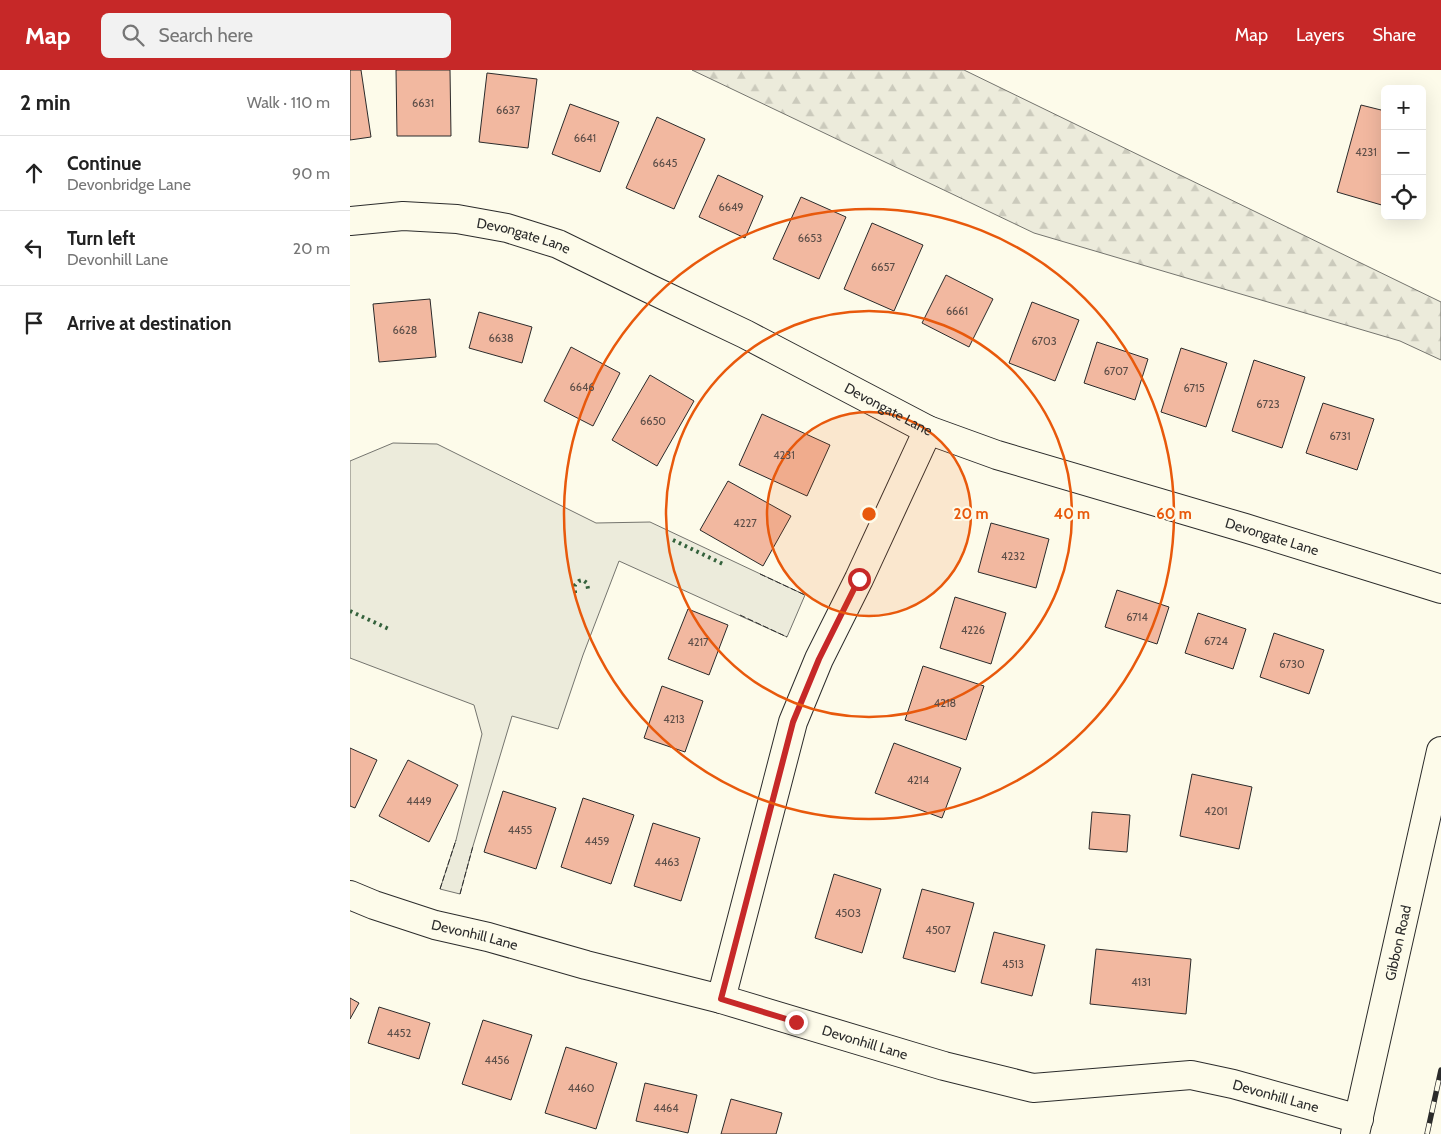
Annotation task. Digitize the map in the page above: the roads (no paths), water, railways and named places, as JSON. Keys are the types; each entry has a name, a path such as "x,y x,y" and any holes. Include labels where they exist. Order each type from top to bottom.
{"street":[{"name":"Devongate Lane","path":"350,222 402,216 457,219 507,228 558,244 745,334 928,430 998,455 1245,528 1441,589"},
{"path":"721,999 793,722 819,659 859,579 928,430"},
{"name":"Gibbon Road","path":"1357,1126 1441,751"},
{"name":"Devonhill Lane","path":"350,895 435,925 488,937 586,965 721,999 944,1066 1033,1088 1191,1075 1233,1084 1357,1126"}],"railway":[{"path":"1427,1134 1441,1070"}]}
